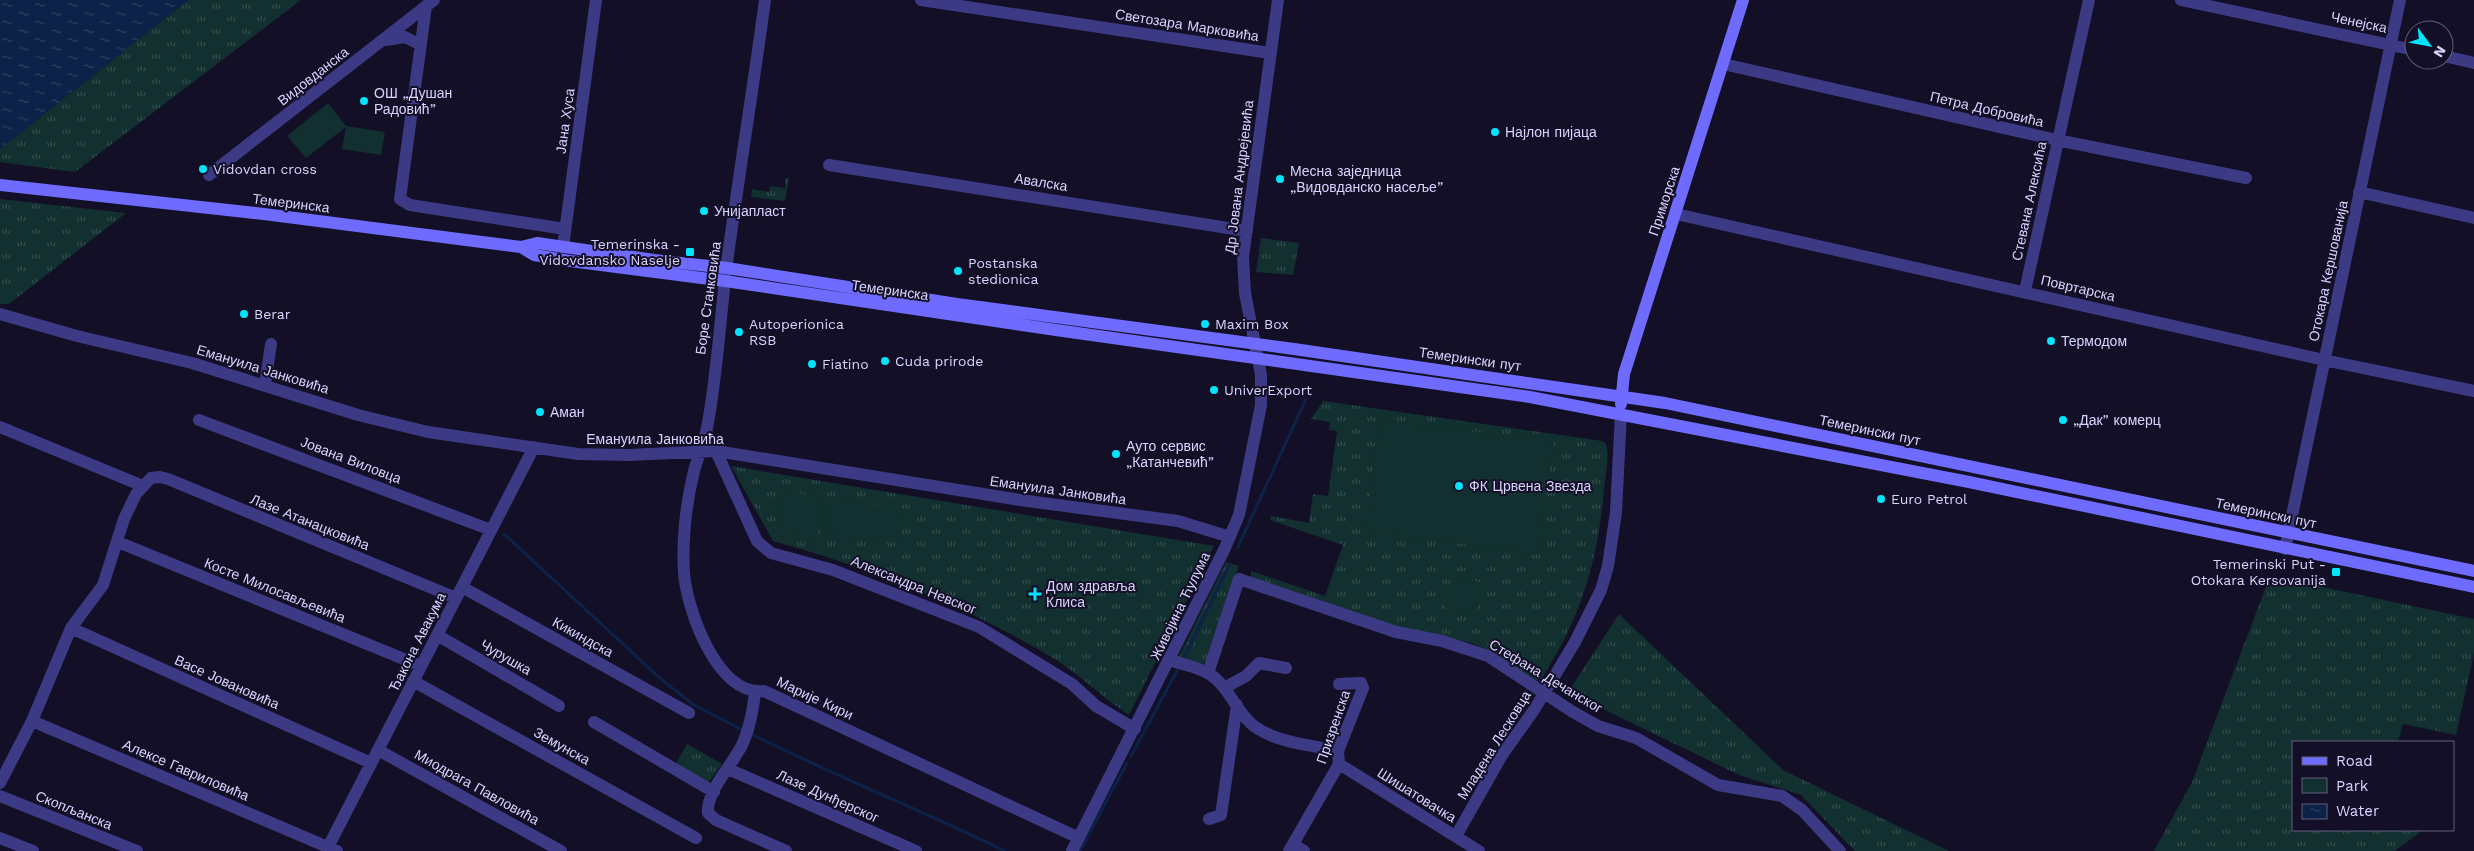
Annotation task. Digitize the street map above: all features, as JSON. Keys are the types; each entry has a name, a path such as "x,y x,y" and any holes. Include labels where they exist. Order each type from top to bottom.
{"main road":[{"name":"Приморска","path":"1620,413 1624,374 1743,0"},
{"name":"Темеринска","path":"0,185 264,214 521,247 537,243 1258,358"},
{"name":"Темеринска","path":"521,247 534,255 570,261 726,274 1255,344"},
{"name":"Темерински пут","path":"1255,344 1622,396 1772,425 2474,571"},
{"name":"Темерински пут","path":"1258,358 1474,387 1620,413 1969,482 2474,587"}],"street":[{"name":"Јана Хуса","path":"563,247 596,0"},
{"name":"Боре Станковића","path":"700,451 707,428 726,274 765,0"},
{"name":"Светозара Марковића","path":"922,0 1270,52"},
{"name":"Др Јована Андрејевића","path":"1258,358 1243,277 1243,257 1278,0"},
{"name":"Стевана Алексића","path":"2025,292 2089,0"},
{"name":"Ченејска","path":"2181,0 2404,47"},
{"name":"Отокара Кершованија","path":"2284,548 2400,0"},
{"path":"430,3 421,45 400,199 410,205 565,229"},
{"name":"Видовданска","path":"209,176 430,3"},
{"path":"384,40 405,36 421,45"},
{"path":"2454,58 2474,63"},
{"name":"Петра Добровића","path":"1723,64 2058,140 2246,178"},
{"name":"Авалска","path":"829,165 1247,231"},
{"path":"2360,192 2474,218"},
{"name":"Повртарска","path":"1676,214 2324,360 2474,391"},
{"name":"Емануила Јанковића","path":"0,314 77,336 192,363 358,415 419,430 578,454 608,455 716,451 1020,500 1175,521 1230,537"},
{"path":"265,385 271,344"},
{"name":"Живојина Ћулума","path":"1072,851 1170,660 1230,537 1241,506 1261,405 1261,375 1258,358"},
{"name":"Младена Лесковца","path":"1456,836 1498,762 1544,692 1592,613 1608,566 1616,512 1620,413"},
{"name":"Јована Виловца","path":"198,420 491,530"},
{"name":"Лазе Атанацковића","path":"0,428 147,482 160,477 459,593"},
{"name":"Ђакона Авакума","path":"330,849 371,763 534,447"},
{"name":"Марије Кири","path":"700,451 689,493 685,530 684,554 687,592 703,638 713,659 734,681 746,690 764,691 1079,838"},
{"name":"Александра Невског","path":"716,451 757,541 764,549 771,553 833,570 979,627 1072,684 1096,706 1135,729"},
{"path":"0,783 32,721 71,628 103,585 124,519 136,494 147,482"},
{"name":"Косте Милосављевића","path":"118,542 422,666"},
{"name":"Стефана Дечанског","path":"1208,673 1239,579 1396,632 1442,641 1480,653 1598,726 1636,738 1718,785 1782,796 1802,810 1840,851"},
{"name":"Кикиндска","path":"459,593 689,713"},
{"name":"Васе Јовановића","path":"71,628 371,763"},
{"name":"Чурушка","path":"438,635 559,706"},
{"path":"1170,660 1208,673"},
{"path":"1224,688 1246,676 1259,664 1286,668"},
{"name":"Шишатовачка","path":"1208,673 1224,688 1246,720 1271,736 1339,758 1479,851"},
{"name":"Земунска","path":"414,681 696,838"},
{"name":"Призренска","path":"1291,848 1339,758 1363,688 1361,684 1339,684"},
{"path":"755,692 750,724 743,744 707,807 709,816 716,820 786,851"},
{"path":"1209,819 1221,815 1236,705"},
{"name":"Алексе Гавриловића","path":"32,721 330,849"},
{"path":"594,722 714,792"},
{"name":"Миодрага Павловића","path":"378,750 561,851"},
{"name":"Лазе Дунђерског","path":"728,769 916,851"},
{"name":"Скопљанска","path":"0,796 137,851"},
{"path":"0,838 33,851"},
{"path":"1291,848 1304,851"}],"green space":[{"path":"188,0 301,0 75,172 0,162 0,149"},
{"path":"328,103 346,126 385,132 381,155 342,149 346,127 306,158 287,136"},
{"path":"786,178 789,178 785,201 751,197 752,189 769,192 770,186 785,188"},
{"path":"0,199 126,213 9,304 0,304"},
{"path":"1261,238 1299,243 1293,275 1256,272"},
{"path":"1323,401 1602,441 1606,444 1608,455 1607,467 1601,517 1592,565 1568,632 1542,678 1535,680 1488,650 1472,643 1394,626 1251,577 1251,571 1325,596 1343,545 1270,520 1271,516 1309,523 1313,494 1328,496 1337,431 1329,430 1330,422 1311,419"},
{"name":"ФК Црвена Звезда","path":"1379,420 1554,441 1537,554 1366,531"},
{"path":"731,466 1214,546 1129,715 1053,658 952,605 846,563 773,541"},
{"path":"784,491 825,498 817,539 777,532"},
{"path":"829,498 904,509 897,543 823,533"},
{"path":"1226,562 1239,566 1206,661 1201,665 1178,658"},
{"path":"1452,575 1483,583 1475,615 1444,607"},
{"path":"2270,576 2474,619 2474,653 2456,735 2403,724 2398,741 2292,741 2292,831 2422,831 2395,851 2154,851 2192,782"},
{"path":"1619,614 1783,770 1949,851 1855,851 1801,795 1739,775 1568,692"},
{"path":"687,744 722,764 708,783 675,765"}],"water":[{"path":"0,0 188,0 0,149"}],"waterway":[{"path":"1238,547 1306,399"},
{"path":"504,534 662,680 694,705 744,731"},
{"path":"1185,656 1229,565"},
{"path":"1131,756 1178,669"},
{"path":"749,733 1005,851"},
{"path":"1080,851 1127,763"}],"place":[{"name":"ОШ „Душан Радовић”","path":"364,101"},
{"name":"Најлон пијаца","path":"1495,132"},
{"name":"Vidovdan cross","path":"203,169"},
{"name":"Месна заједница „Видовданско насеље”","path":"1280,179"},
{"name":"Унијапласт","path":"704,211"},
{"name":"Temerinska - Vidovdansko Naselje","path":"690,252"},
{"name":"Postanska stedionica","path":"958,271"},
{"name":"Berar","path":"244,314"},
{"name":"Maxim Box","path":"1205,324"},
{"name":"Autoperionica RSB","path":"739,332"},
{"name":"Термодом","path":"2051,341"},
{"name":"Cuda prirode","path":"885,361"},
{"name":"Fiatino","path":"812,364"},
{"name":"UniverExport","path":"1214,390"},
{"name":"Аман","path":"540,412"},
{"name":"„Дак” комерц","path":"2063,420"},
{"name":"Ауто сервис „Катанчевић”","path":"1116,454"},
{"name":"ФК Црвена Звезда","path":"1459,486"},
{"name":"Euro Petrol","path":"1881,499"},
{"name":"Temerinski Put - Otokara Kersovanija","path":"2336,572"},
{"name":"Дом здравља Клиса","path":"1035,594"}]}
